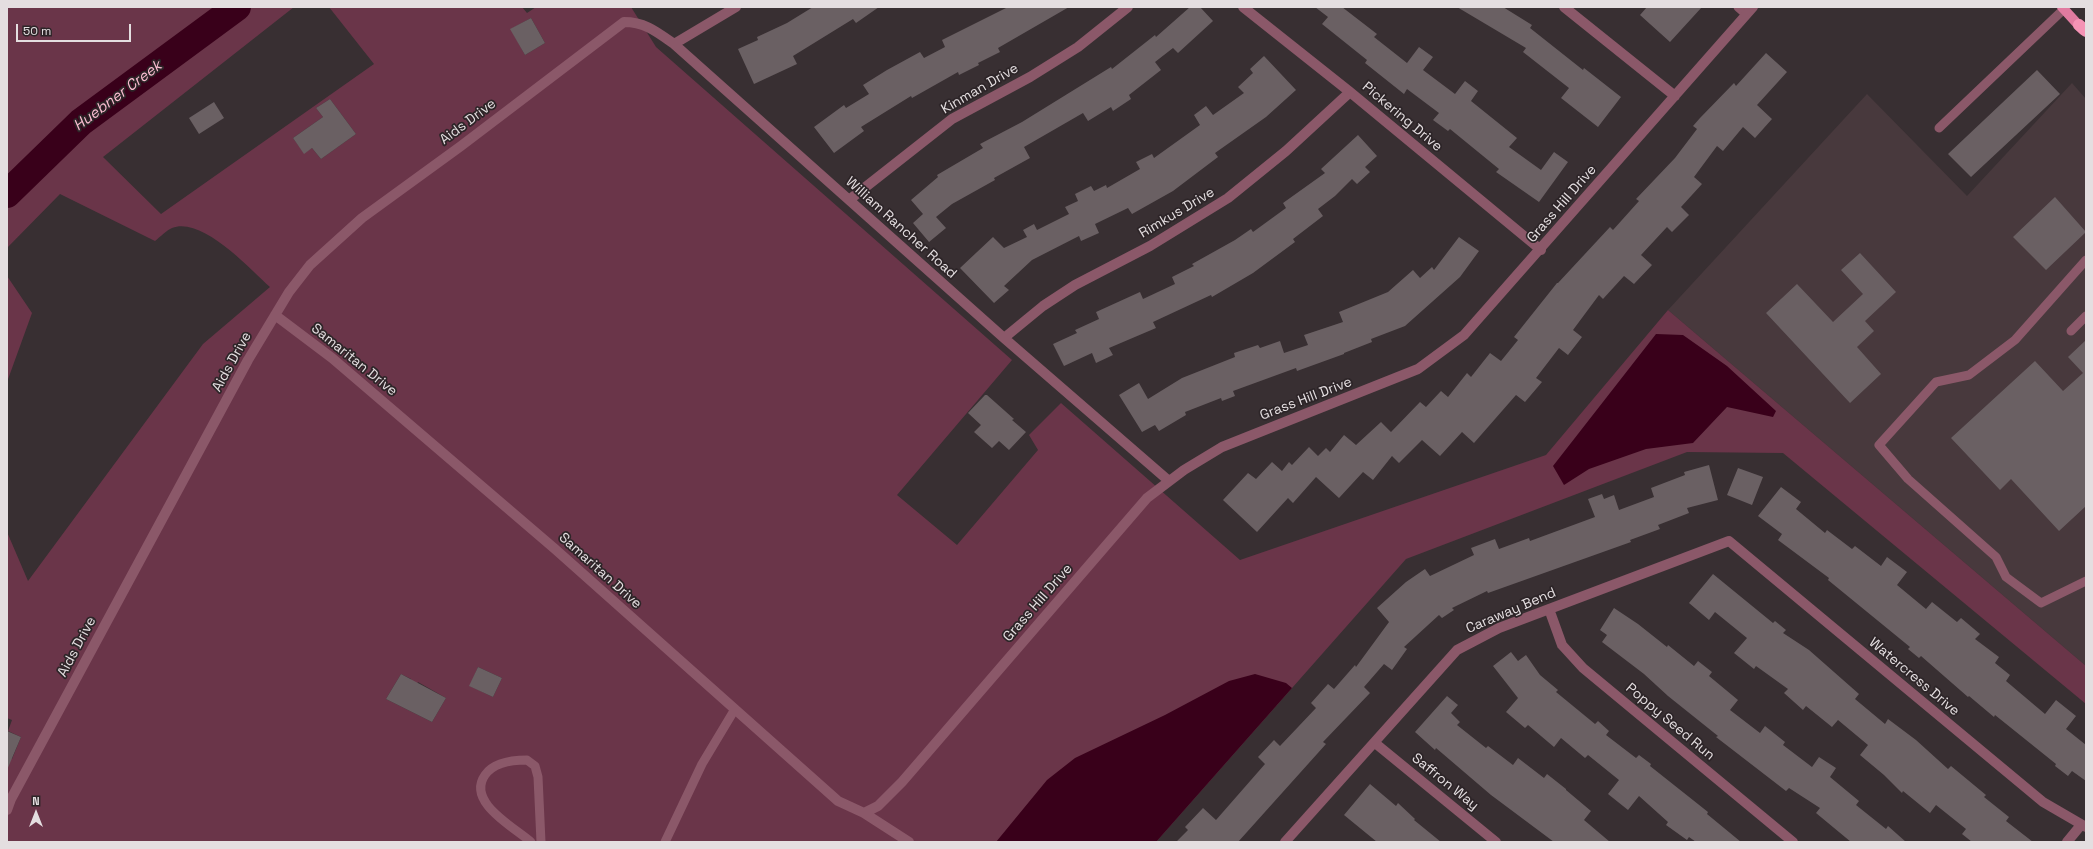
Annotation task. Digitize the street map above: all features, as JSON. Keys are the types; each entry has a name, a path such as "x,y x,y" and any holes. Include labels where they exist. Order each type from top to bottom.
{"main road":[{"path":"2063,8 2084,29"}],"street":[{"path":"674,44 736,7"},
{"name":"Kinman Drive","path":"849,200 952,119 1030,77 1078,47 1128,7"},
{"name":"Pickering Drive","path":"1243,7 1350,92 1540,250"},
{"path":"1564,7 1675,96"},
{"name":"Grass Hill Drive","path":"864,813 878,806 902,782 1147,498 1169,481 1222,447 1418,369 1442,353 1464,335 1750,10"},
{"name":"William Rancher Road","path":"608,34 624,22 636,22 648,26 674,44 1004,338 1169,481"},
{"name":"Aids Drive","path":"7,810 11,799 244,367 276,316 289,292 310,265 362,218 461,146 608,34"},
{"name":"Rimkus Drive","path":"1004,338 1042,306 1075,285 1150,246 1228,198 1286,151 1350,92"},
{"name":"Samaritan Drive","path":"276,316 344,368 555,549 838,801 864,813 909,842"},
{"name":"Caraway Bend","path":"1285,842 1457,650 1499,628 1729,541"},
{"name":"Watercress Drive","path":"1729,541 2043,802 2084,826"},
{"name":"Poppy Seed Run","path":"1549,609 1562,645 1582,668 1793,842"},
{"name":"Saffron Way","path":"1375,743 1496,842"},
{"path":"2067,842 2084,826"}],"lane":[{"path":"1738,7 1750,10"},
{"path":"1939,128 2063,8"},
{"path":"2086,260 2015,340 1969,374 1936,382 1879,445 1908,479 1996,557 2006,577 2041,603 2086,581"},
{"path":"2071,331 2086,316"},
{"path":"665,842 702,764 735,709"},
{"path":"531,842 505,821 482,799 480,790 481,782 486,774 502,763 527,760 535,766 538,777 541,842"}],"shaded area":[{"path":"7,7 294,7 103,157 161,214 374,64 329,7 522,7 527,13 536,7 631,7 656,47 1012,360 897,495 957,545 1038,450 1029,435 1061,403 1240,560 1546,455 1668,310 2086,666 2086,704 1783,453 1687,452 1406,559 1156,842 7,842 7,757 12,759 21,737 8,731 12,720 7,718 7,532 28,581 203,344 270,287 225,246 197,230 184,226 172,228 155,241 60,194 7,248","holes":["531,18 545,43 525,55 511,29","330,99 356,134 321,159 312,148 304,153 293,138 323,117 316,108","478,667 502,678 493,697 470,686","401,674 411,679 414,689 418,682 446,698 432,722 386,699"]},
{"path":"2072,83 2086,99 2086,666 1668,310 1867,94 1967,196"},
{"path":"7,276 32,313 7,382"},
{"path":"1656,334 1683,335 1727,366 1776,411 1773,417 1727,407 1693,443 1646,449 1589,469 1564,485 1553,466"},
{"path":"1255,674 1286,683 1292,688 1156,842 996,842 1047,780 1075,758 1165,715 1229,681"}],"building":[{"path":"813,7 879,7 856,23 853,19 793,56 797,64 754,84 738,49 758,40 757,37 787,23"},
{"path":"1008,7 1069,7 998,48 1000,52 978,63 979,65 959,75 958,72 912,98 911,96 861,127 864,131 834,153 814,127 844,105 846,108 869,94 863,85 887,70 920,52 924,58 945,47 942,40"},
{"path":"1190,7 1200,7 1213,21 1178,53 1173,48 1155,62 1161,70 1129,95 1131,99 1113,111 1111,107 1088,121 1083,113 1024,147 1030,158 952,204 936,217 946,228 929,242 913,223 923,214 911,200 938,177 937,175 983,148 980,144 1022,122 1111,67 1112,69 1155,35 1156,37"},
{"path":"1315,7 1342,7 1377,34 1374,37 1407,63 1419,47 1433,57 1423,70 1455,94 1465,81 1478,91 1471,101 1517,138 1509,147 1541,170 1554,152 1568,162 1539,202 1496,172 1499,169 1450,129 1448,131 1433,120 1439,113 1407,89 1404,94 1365,63 1367,60 1322,24 1328,17"},
{"path":"1457,7 1503,7 1532,25 1530,28 1583,70 1584,68 1621,97 1598,127 1561,98 1569,88 1523,52 1526,48"},
{"path":"1647,7 1702,7 1670,42 1640,15"},
{"path":"531,18 545,43 525,55 510,29"},
{"path":"1766,53 1787,72 1757,105 1772,119 1755,138 1743,127 1723,151 1717,146 1694,177 1702,184 1681,207 1689,215 1672,232 1667,227 1641,255 1652,265 1634,284 1624,276 1603,299 1599,295 1573,330 1582,337 1568,355 1559,348 1536,378 1542,382 1525,402 1516,395 1474,443 1462,432 1440,456 1422,440 1399,463 1392,456 1373,480 1363,472 1339,498 1316,477 1293,503 1288,498 1257,532 1223,500 1248,473 1256,479 1272,462 1282,471 1289,462 1292,465 1309,447 1318,456 1326,448 1330,452 1344,435 1356,445 1381,422 1391,432 1420,402 1426,407 1441,391 1448,397 1467,373 1471,377 1490,353 1501,361 1518,340 1514,337 1557,283 1610,227 1613,230 1639,201 1636,199 1675,158 1697,129 1693,126 1734,83 1736,86"},
{"path":"1264,56 1296,90 1266,117 1215,153 1218,157 1173,191 1132,214 1128,208 1095,224 1099,233 1081,241 1079,236 1032,260 1004,286 1009,290 994,303 960,268 993,237 1004,248 1027,237 1023,230 1034,224 1037,230 1069,214 1065,207 1078,201 1075,194 1091,186 1094,191 1106,185 1107,188 1140,169 1136,162 1152,154 1154,158 1200,125 1194,115 1206,106 1213,115 1244,93 1238,87 1253,73 1250,69"},
{"path":"2037,70 2060,94 1971,177 1948,154"},
{"path":"330,99 356,134 321,159 312,148 304,154 293,138 323,117 316,108"},
{"path":"214,102 224,118 199,134 189,118"},
{"path":"1358,135 1377,156 1365,167 1370,172 1357,184 1352,179 1335,196 1318,209 1323,216 1293,239 1295,242 1253,273 1212,297 1211,295 1153,322 1156,328 1109,348 1113,355 1096,363 1092,353 1064,366 1053,344 1077,333 1075,330 1099,319 1096,312 1140,292 1143,299 1175,284 1172,277 1194,266 1192,264 1235,240 1251,229 1253,232 1286,208 1283,203 1325,173 1321,169"},
{"path":"2055,197 2086,232 2046,270 2013,237"},
{"path":"1459,237 1479,251 1460,277 1405,326 1371,339 1372,342 1297,371 1296,368 1233,391 1235,396 1222,401 1221,398 1185,412 1186,415 1159,431 1155,425 1142,432 1119,395 1139,383 1148,399 1182,378 1235,357 1234,353 1258,345 1260,348 1280,341 1284,353 1308,345 1304,335 1343,322 1339,312 1388,292 1413,270 1420,278 1432,267 1434,270"},
{"path":"1860,253 1896,292 1865,321 1874,331 1857,347 1881,374 1850,403 1766,313 1797,284 1833,322 1863,294 1841,270"},
{"path":"2086,340 2086,506 2059,531 2011,479 2000,490 1951,438 2035,361 2063,391 2083,373 2068,357"},
{"path":"985,395 987,395 1014,419 1012,420 1026,432 1009,450 999,441 992,448 974,432 981,425 968,413"},
{"path":"1709,465 1718,500 1687,508 1689,513 1658,525 1660,529 1630,540 1631,542 1488,593 1487,591 1452,608 1454,610 1442,618 1439,615 1404,647 1407,649 1392,670 1384,664 1364,687 1370,693 1323,742 1326,744 1238,842 1176,842 1188,830 1185,827 1203,808 1216,820 1265,764 1258,757 1274,740 1280,746 1316,708 1311,703 1328,684 1334,689 1355,665 1356,667 1389,622 1377,608 1406,582 1425,569 1430,576 1474,555 1471,548 1495,539 1499,549 1529,538 1530,541 1595,517 1588,499 1602,494 1604,499 1614,495 1619,510 1654,497 1651,488 1685,475 1684,472"},
{"path":"1738,468 1763,477 1752,505 1727,495"},
{"path":"1781,487 1801,502 1796,509 1825,533 1827,530 1852,549 1855,546 1881,566 1887,557 1907,572 1897,585 1926,609 1932,602 1957,622 1961,618 1980,634 1975,639 1999,657 1995,663 2010,675 2006,681 2045,714 2056,700 2076,716 2066,729 2086,745 2086,781 2072,771 2068,776 2055,766 2056,764 1995,715 1994,717 1969,696 1968,697 1921,656 1919,658 1908,649 1910,647 1828,580 1829,578 1778,540 1782,534 1758,516"},
{"path":"1713,574 1773,623 1775,621 1786,630 1783,633 1809,650 1859,694 1855,699 1885,724 1888,719 1916,740 1948,769 1951,766 1986,795 1984,797 2009,817 2006,821 2033,842 1972,842 1962,834 1966,829 1936,805 1930,813 1903,791 1902,793 1884,775 1860,755 1868,745 1838,720 1832,727 1806,706 1803,710 1784,693 1788,689 1756,666 1754,669 1734,653 1747,638 1715,612 1709,620 1689,603"},
{"path":"1614,608 1638,624 1667,647 1668,645 1694,666 1698,661 1712,672 1709,676 1738,700 1730,710 1760,733 1765,726 1785,742 1783,745 1812,767 1819,757 1836,768 1830,777 1859,801 1856,805 1886,829 1888,826 1906,842 1851,842 1816,813 1820,808 1789,788 1786,791 1716,737 1718,736 1668,696 1644,674 1602,642 1607,635 1600,630"},
{"path":"1511,652 1518,661 1526,655 1540,675 1558,690 1556,692 1595,724 1598,721 1609,731 1606,735 1636,758 1639,755 1651,764 1650,766 1708,812 1707,814 1741,842 1696,842 1689,837 1687,840 1666,825 1668,822 1639,796 1628,810 1608,794 1619,780 1588,755 1585,758 1561,738 1554,747 1528,725 1525,728 1506,712 1518,698 1493,666"},
{"path":"478,667 502,678 493,697 469,686"},
{"path":"401,674 446,698 432,722 386,699"},
{"path":"1447,696 1458,705 1451,713 1460,722 1457,725 1486,748 1488,746 1513,765 1518,758 1544,778 1547,774 1591,811 1584,820 1610,842 1554,842 1491,795 1436,748 1435,750 1415,732"},
{"path":"7,731 21,737 7,770"},
{"path":"1370,784 1396,806 1398,803 1415,819 1414,820 1441,842 1377,842 1344,815"}],"waterway":[{"name":"Huebner Creek","path":"7,194 81,122 237,7"}]}
